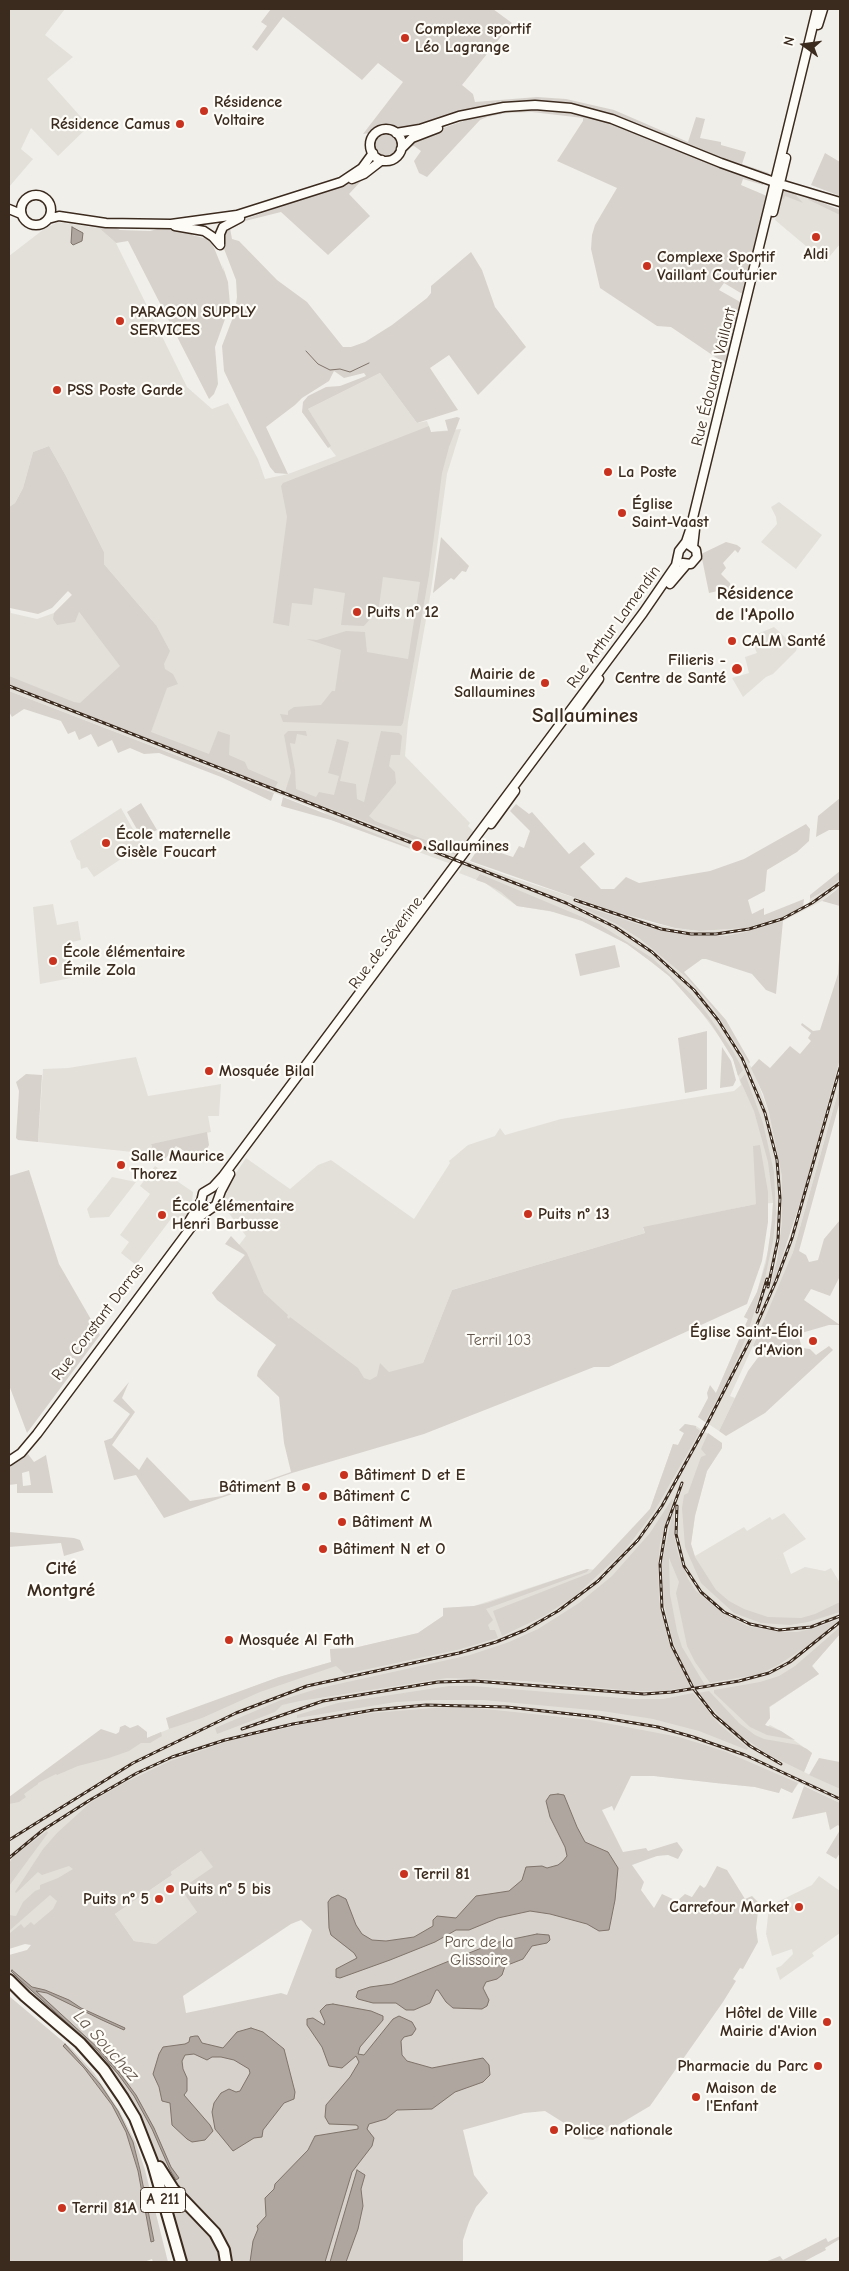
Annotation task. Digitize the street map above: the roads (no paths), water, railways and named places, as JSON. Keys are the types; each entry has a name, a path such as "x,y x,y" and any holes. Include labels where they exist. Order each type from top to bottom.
{"highway":[{"name":"A 211","path":"9,1980 67,2031 94,2058 123,2098 144,2138 154,2164 181,2262"},
{"name":"A 211","path":"9,1989 65,2035 90,2062 113,2093 134,2130 143,2152 174,2262"},
{"path":"144,2138 149,2141 166,2180 215,2233 224,2250 226,2262"}],"main road":[{"name":"Rue Édouard Vaillant","path":"693,547 695,531 778,183 817,9"},
{"name":"Rue Édouard Vaillant","path":"684,546 696,508 823,9"},
{"path":"477,112 412,138 392,160 382,160 373,153 371,141 376,133 385,129 396,133 420,129 477,112 504,107 535,105 582,110 612,119 693,153 778,183 840,202"},
{"path":"396,133 400,138 401,150"},
{"path":"341,182 362,168 373,153"},
{"path":"9,209 21,214 26,222 34,225 43,224 48,219 59,216 106,223 171,224 210,220 248,212 350,180 364,174 382,160"},
{"path":"21,214 22,204 29,197 37,195 46,199 50,207 48,219"},
{"path":"819,196 840,207"},
{"path":"9,204 22,204"},
{"path":"50,207 60,211 125,223"},
{"path":"171,224 181,228 204,231 220,245 220,234 223,227 248,212"},
{"path":"684,546 693,547 696,550 697,557 693,563 687,564 679,557 679,551 684,546"},
{"name":"Rue Arthur Lamendin","path":"463,856 662,586 679,557"},
{"name":"Rue Arthur Lamendin","path":"459,869 687,564"},
{"name":"Rue de Séverine","path":"208,1190 223,1176 463,856"},
{"name":"Rue de Séverine","path":"219,1198 228,1177 459,869"},
{"path":"208,1190 216,1192 219,1198 216,1206 210,1208 204,1207 201,1201 202,1194 208,1190"},
{"name":"Rue Constant Darras","path":"11,1457 32,1434 191,1220 201,1201"},
{"name":"Rue Constant Darras","path":"11,1457 37,1434 190,1229 201,1215 210,1208"}],"waterway":[{"path":"306,351 318,364 330,370 340,369 350,372 369,363"}],"railway":[{"path":"9,686 566,903 615,927 652,952 694,990 718,1020 742,1058 765,1113 777,1160 780,1198 778,1239 768,1287"},
{"path":"575,900 661,929 691,934 716,934 749,929 782,919 812,903 840,883"},
{"path":"9,1840 133,1763 236,1713 307,1686 459,1653 496,1642 525,1630 558,1611 598,1581 638,1540 662,1506 750,1340 776,1281 792,1238 840,1068"},
{"path":"757,1312 767,1279"},
{"path":"682,1483 666,1527 660,1564 662,1608 672,1646 693,1688 714,1715 750,1746 781,1764"},
{"path":"677,1506 676,1534 684,1566 701,1592 724,1612 750,1624 779,1630 811,1627 840,1616"},
{"path":"242,1729 323,1701 438,1682 474,1681 644,1694 672,1692 739,1681 769,1673 790,1662 840,1622"},
{"path":"9,1858 43,1830 90,1800 137,1773 172,1757 225,1740 293,1724 373,1710 426,1705 507,1707 598,1717 658,1727 745,1755 840,1799"}],"place":[{"name":"Complexe sportif Léo Lagrange","path":"405,38"},
{"name":"Résidence Voltaire","path":"204,111"},
{"name":"Résidence Camus","path":"180,124"},
{"name":"Aldi","path":"816,237"},
{"name":"Complexe Sportif Vaillant Couturier","path":"647,266"},
{"name":"PARAGON SUPPLY SERVICES","path":"120,321"},
{"name":"PSS Poste Garde","path":"57,390"},
{"name":"La Poste","path":"608,472"},
{"name":"Église Saint-Vaast","path":"622,513"},
{"name":"Puits n° 12","path":"357,612"},
{"name":"CALM Santé","path":"732,641"},
{"name":"Filieris - Centre de Santé","path":"737,669"},
{"name":"Mairie de Sallaumines","path":"545,683"},
{"name":"École maternelle Gisèle Foucart","path":"106,843"},
{"name":"Sallaumines","path":"417,846"},
{"name":"École élémentaire Émile Zola","path":"53,961"},
{"name":"Mosquée Bilal","path":"209,1071"},
{"name":"Salle Maurice Thorez","path":"121,1165"},
{"name":"Puits n° 13","path":"528,1214"},
{"name":"École élémentaire Henri Barbusse","path":"162,1215"},
{"name":"Église Saint-Éloi d'Avion","path":"813,1341"},
{"name":"Bâtiment D et E","path":"344,1475"},
{"name":"Bâtiment B","path":"306,1487"},
{"name":"Bâtiment C","path":"323,1496"},
{"name":"Bâtiment M","path":"342,1522"},
{"name":"Bâtiment N et O","path":"323,1549"},
{"name":"Mosquée Al Fath","path":"229,1640"},
{"name":"Terril 81","path":"404,1874"},
{"name":"Puits n° 5 bis","path":"170,1889"},
{"name":"Puits n° 5","path":"159,1899"},
{"name":"Carrefour Market","path":"799,1907"},
{"name":"Hôtel de Ville Mairie d'Avion","path":"827,2022"},
{"name":"Pharmacie du Parc","path":"818,2066"},
{"name":"Maison de l'Enfant","path":"696,2097"},
{"name":"Police nationale","path":"554,2130"},
{"name":"Terril 81A","path":"62,2208"}],"district":[{"name":"Résidence de l'Apollo","path":"755,604"},
{"name":"Sallaumines","path":"585,716"},
{"name":"Cité Montgré","path":"61,1580"}],"park label":[{"name":"Terril 103","path":"499,1340"},
{"name":"Parc de la Glissoire","path":"479,1951"}],"water label":[{"name":"La Souchez","path":"106,2046"}]}
